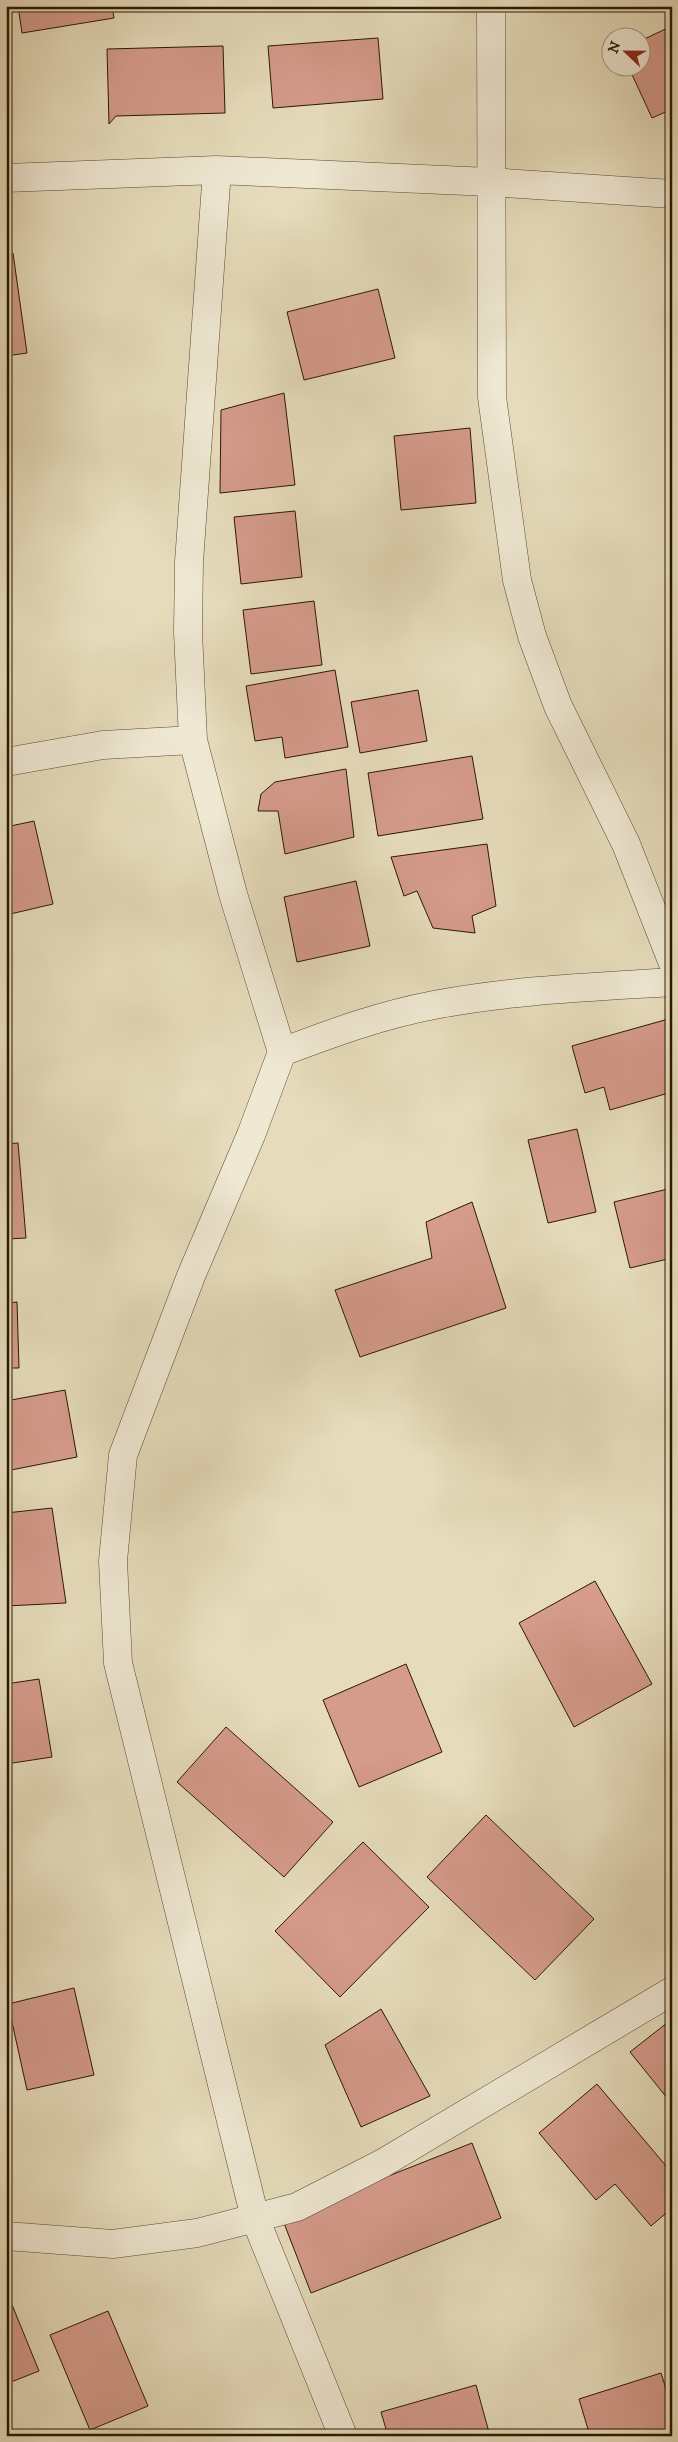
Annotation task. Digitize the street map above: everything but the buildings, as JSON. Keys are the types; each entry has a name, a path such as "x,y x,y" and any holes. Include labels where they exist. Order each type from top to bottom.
{"street":[{"path":"491,6 492,397 517,580 532,636 558,706 626,844 672,961"},
{"path":"217,170 189,562 188,632 193,740 233,894 282,1052 251,1135 191,1276 123,1455 113,1561 118,1663 255,2218 342,2436"},
{"path":"6,178 217,170 490,182 672,194"},
{"path":"6,762 103,745 193,740"},
{"path":"282,1052 357,1024 434,1005 554,990 672,982"},
{"path":"6,2236 114,2244 197,2233 297,2207 383,2163 672,1991"}]}
